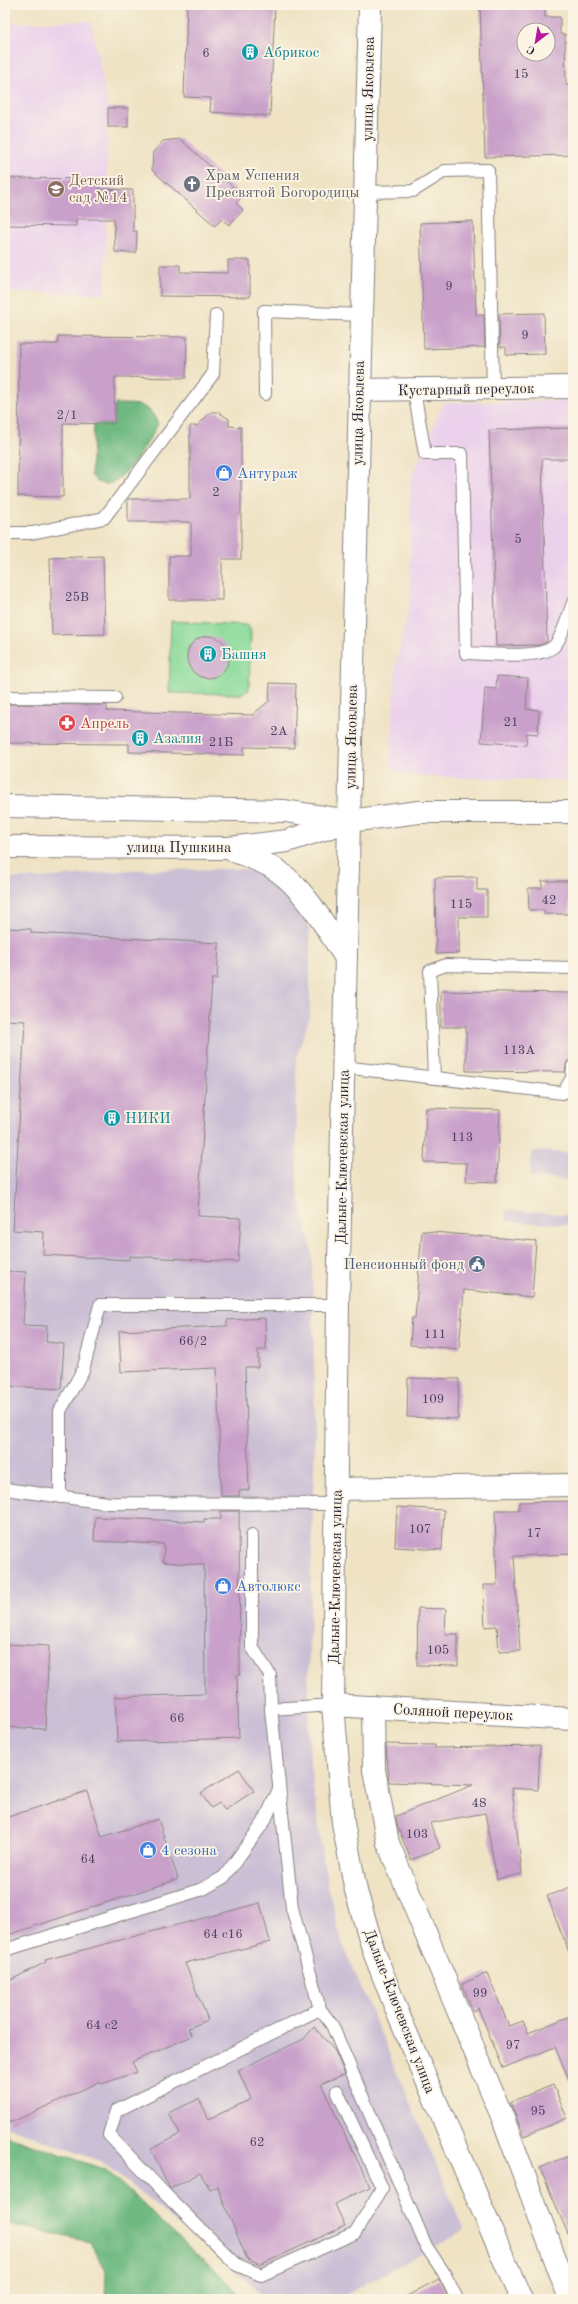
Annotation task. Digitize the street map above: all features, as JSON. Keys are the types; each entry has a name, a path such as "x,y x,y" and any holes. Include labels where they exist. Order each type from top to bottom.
{"main road":[{"name":"улица Яковлева","path":"349,821 370,5"},
{"name":"Кустарный переулок","path":"359,390 414,391 573,387"},
{"name":"улица Пушкина","path":"5,806 285,811 349,821"},
{"name":"улица Пушкина","path":"5,847 229,848 287,841 349,821 420,812 573,812"},
{"name":"Дальне-Ключевская улица","path":"349,821 338,1305 333,1705 343,1822 356,1891 374,1952 399,2016 521,2299"},
{"path":"229,848 262,862 282,875 305,898 346,958"},
{"path":"336,1496 573,1485"},
{"name":"Соляной переулок","path":"333,1705 573,1719"},
{"path":"373,1708 374,1770 388,1843 504,2121 570,2299"}],"lane":[{"path":"365,192 413,191 445,172 488,170 493,389"},
{"path":"265,394 264,311 361,315"},
{"path":"5,533 32,532 104,518 213,374 216,315"},
{"path":"414,391 425,454 462,454 466,653 524,655 547,650 556,645 573,603"},
{"path":"5,697 115,698"},
{"path":"434,1078 430,971 446,965 573,968"},
{"path":"344,1067 563,1093 572,1078 573,1066"},
{"path":"60,1496 60,1411 83,1370 100,1305 338,1305"},
{"path":"5,1489 108,1503 336,1496"},
{"path":"252,1535 252,1647 270,1676 271,1708 292,1908 320,2009 332,2025 426,2246 444,2273 457,2299"},
{"path":"271,1708 333,1705"},
{"path":"5,1950 203,1889 224,1877 264,1822 279,1787"},
{"path":"320,2009 116,2111 109,2135 166,2195 237,2264 261,2275 355,2233 382,2188 337,2091"}],"shaded area":[{"name":"Детский сад №14","path":"91,21 108,108 105,294 5,292 5,23"},
{"path":"573,400 573,781 409,776 401,774 390,766 396,664 410,602 410,481 443,403"},
{"path":"241,869 254,871 269,879 285,891 305,918 310,933 310,1016 296,1059 297,1188 312,1252 315,1431 308,1692 310,1764 326,1877 341,1940 464,2230 338,2299 269,2299 102,2162 5,2126 5,878 40,878 131,870"},
{"path":"532,1151 573,1153 573,1184 571,1184 571,1180 530,1177"},
{"path":"506,1210 573,1215 573,1225 506,1221"},
{"path":"573,1306 573,1435 571,1435 572,1313"}],"green space":[{"path":"115,404 136,405 146,408 150,411 158,424 136,460 128,469 113,482 104,484 94,479 91,475 94,424 114,424"},
{"path":"171,621 248,625 251,632 249,690 241,694 169,693"},
{"path":"5,2135 106,2170 245,2299 105,2299 106,2270 90,2242 5,2223"}],"building":[{"path":"187,5 275,5 270,116 210,112 211,98 184,97"},
{"path":"480,5 545,5 545,17 560,17 560,34 565,34 566,85 573,85 573,155 485,157"},
{"path":"108,108 128,108 128,127 108,127"},
{"name":"Храм Успения Пресвятой Богородицы","path":"180,139 243,196 236,203 243,210 229,225 222,219 215,226 152,170 153,152 163,141"},
{"path":"5,178 99,179 99,189 133,190 133,231 137,231 136,253 115,252 114,219 76,219 76,226 5,225"},
{"path":"473,221 476,315 484,315 485,347 424,349 420,223"},
{"path":"228,260 250,260 250,297 160,296 160,265 180,265 180,272 228,273"},
{"path":"544,313 545,354 506,355 506,347 500,347 499,314"},
{"path":"58,336 187,337 186,378 115,377 114,424 63,423 63,497 18,496 19,344 58,344"},
{"path":"211,412 218,412 229,419 229,426 241,427 241,559 222,559 222,600 169,600 169,556 191,556 191,522 128,522 128,499 190,499 190,426 197,426"},
{"path":"573,428 573,459 542,459 547,642 539,645 496,646 489,430"},
{"path":"103,556 105,634 52,635 50,558"},
{"name":"Башня","path":"204,636 212,636 223,642 229,653 229,661 223,672 212,678 204,678 193,672 187,661 187,653 193,642"},
{"path":"497,676 528,678 526,709 539,710 538,734 527,733 526,745 481,742 485,688 496,689"},
{"path":"270,683 296,684 294,748 244,747 244,755 129,752 129,744 5,743 5,704 107,705 107,711 252,715 269,701"},
{"path":"477,877 477,890 487,890 487,917 459,917 459,953 436,954 435,878"},
{"path":"542,881 569,881 570,914 544,914 544,910 529,910 528,888 542,888"},
{"name":"НИКИ","path":"5,928 31,929 31,933 219,943 217,979 212,979 198,1216 241,1218 238,1262 129,1256 129,1260 43,1255 44,1232 13,1230 25,1021 5,1020"},
{"path":"441,991 572,993 572,1059 567,1062 565,1072 466,1071 466,1027 441,1027"},
{"path":"426,1108 500,1110 497,1182 466,1181 467,1163 424,1162"},
{"name":"Пенсионный фонд","path":"422,1231 536,1241 532,1297 464,1290 459,1349 410,1345 412,1318 415,1318"},
{"path":"5,1271 26,1272 23,1325 47,1326 46,1342 64,1344 61,1389 5,1386"},
{"path":"265,1318 266,1350 258,1350 258,1367 245,1367 249,1490 239,1491 239,1496 221,1496 217,1368 121,1372 119,1331 227,1326 227,1320"},
{"path":"408,1378 459,1379 458,1419 407,1417"},
{"path":"573,1501 573,1554 514,1556 520,1651 499,1652 497,1626 485,1627 483,1585 497,1585 495,1510 519,1510 519,1502"},
{"path":"397,1507 444,1510 442,1550 395,1547"},
{"path":"221,1511 239,1511 240,1675 237,1675 239,1738 117,1742 115,1697 205,1694 204,1565 163,1562 164,1544 94,1541 95,1517 204,1522 204,1519 221,1519"},
{"path":"418,1608 446,1609 445,1634 458,1634 458,1666 417,1665"},
{"path":"5,1644 49,1646 45,1729 5,1727"},
{"path":"386,1744 435,1745 435,1748 540,1746 538,1790 512,1788 522,1874 497,1879 485,1813 430,1823 440,1848 411,1860 398,1828 396,1816 473,1785 389,1782"},
{"path":"239,1769 254,1791 225,1810 219,1803 211,1808 201,1793"},
{"path":"87,1791 102,1837 158,1819 178,1879 5,1936 5,1818"},
{"path":"573,1886 573,1960 572,1960 547,1896"},
{"path":"260,1903 270,1942 185,1963 208,2020 188,2028 192,2036 132,2062 137,2072 102,2084 99,2082 10,2123 5,2112 5,1983 46,1962 45,1960"},
{"path":"487,1973 509,2026 523,2021 528,2033 573,2015 573,2089 555,2047 503,2068 478,2008 473,2011 462,1984"},
{"path":"314,2027 335,2051 345,2074 321,2084 370,2187 335,2204 345,2226 260,2265 247,2259 217,2186 210,2189 200,2173 170,2189 151,2149 180,2134 168,2113 199,2099 209,2119 251,2099 238,2070 304,2039"},
{"path":"553,2085 567,2118 524,2136 510,2102"},
{"path":"573,2154 573,2246 540,2168"},
{"path":"439,2279 449,2299 401,2299"}],"place":[{"name":"Абрикос","path":"250,52"},
{"name":"Храм Успения Пресвятой Богородицы","path":"192,184"},
{"name":"Детский сад №14","path":"56,189"},
{"name":"Антураж","path":"224,473"},
{"name":"Башня","path":"208,654"},
{"name":"Апрель","path":"67,723"},
{"name":"Азалия","path":"140,738"},
{"name":"НИКИ","path":"112,1118"},
{"name":"Пенсионный фонд","path":"477,1264"},
{"name":"Автолюкс","path":"223,1586"},
{"name":"4 сезона","path":"148,1850"}]}
